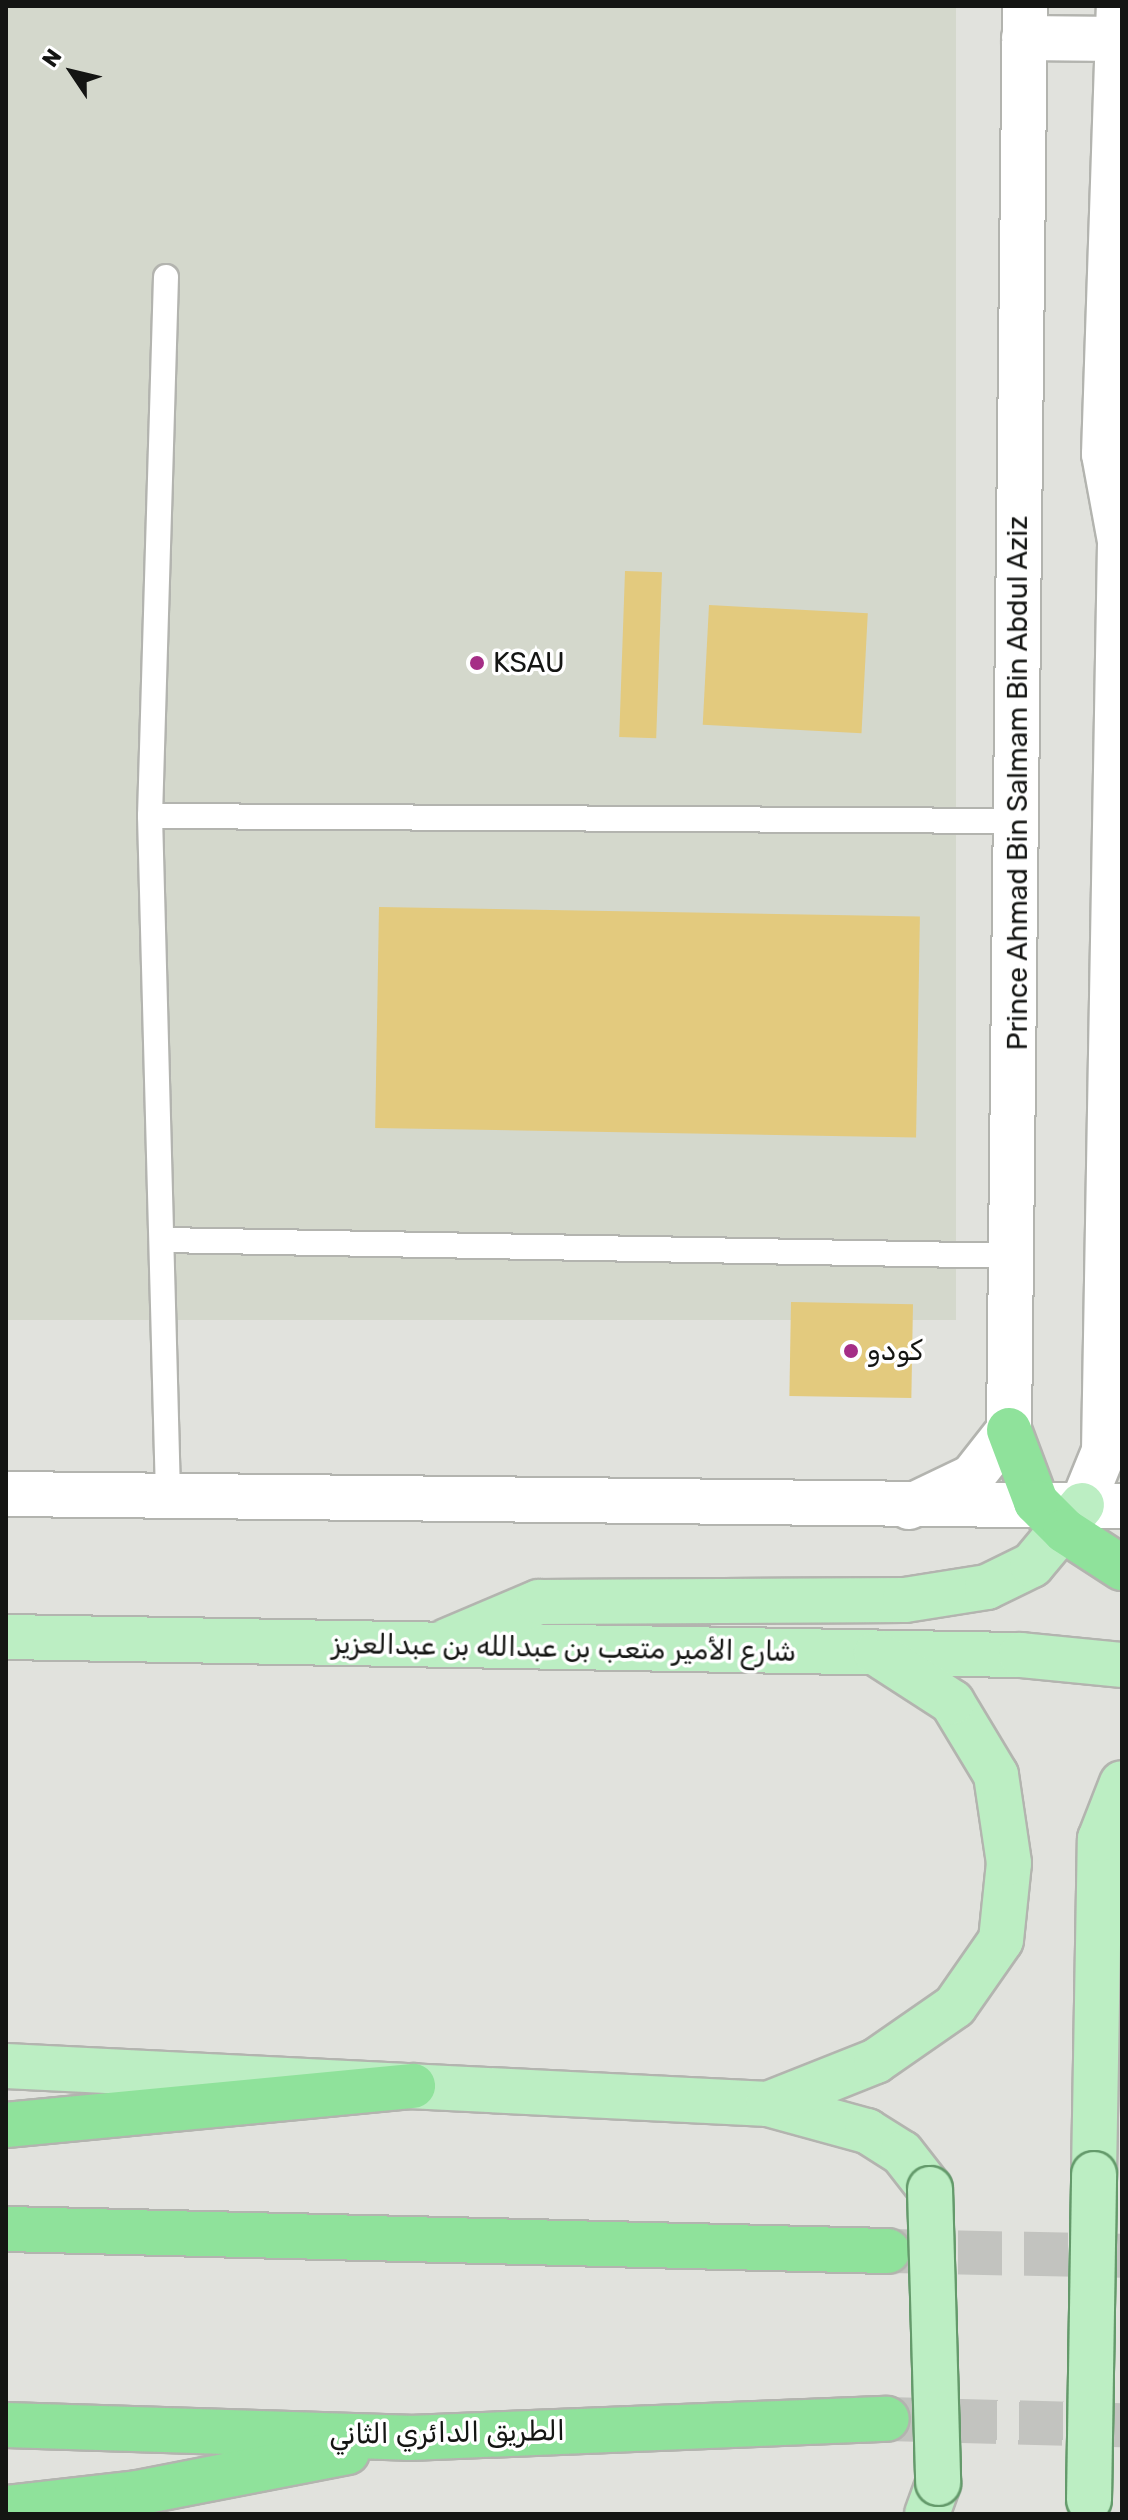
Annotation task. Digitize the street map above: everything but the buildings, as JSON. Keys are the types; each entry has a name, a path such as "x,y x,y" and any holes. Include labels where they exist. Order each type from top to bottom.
{"highway":[{"path":"1009,1430 1122,1568"},
{"path":"6,2125 413,2086"},
{"path":"6,2229 888,2251"},
{"name":"الطريق الدائري الثاني","path":"6,2425 409,2438 887,2419"},
{"path":"6,2508 267,2471 409,2438"}],"main road":[{"path":"434,1647 539,1602 905,1600 987,1587 1032,1565 1076,1511 1104,1451 1114,1292 1121,544 1113,454 1120,28 1024,22"},
{"name":"Prince Ahmad Bin Salmam Bin Abdul Aziz","path":"1009,1430 1015,1256 1024,22"},
{"path":"909,1507 972,1477 1009,1430"},
{"path":"6,1494 1076,1511"},
{"name":"شارع الأمير متعب بن عبدالله بن عبدالعزيز","path":"6,1637 876,1653 1122,1665"},
{"path":"768,2104 876,2061 955,2006 1001,1940 1009,1863 996,1775 952,1702 876,1653"},
{"path":"1084,2507 1100,1839 1122,1783"},
{"path":"6,2066 768,2104 867,2131 902,2153 930,2189 932,2498"}],"lane":[{"path":"166,277 150,816 168,1496"},
{"path":"150,816 1017,821"},
{"path":"162,1240 1015,1256"}],"shaded area":[{"name":"KSAU","path":"6,6 956,6 956,1320 6,1320"}],"tunnel":[{"path":"892,2251 1122,2256"},
{"path":"887,2419 1122,2425"}],"place":[{"name":"KSAU","path":"477,663"},
{"name":"كودو","path":"851,1351"}]}
